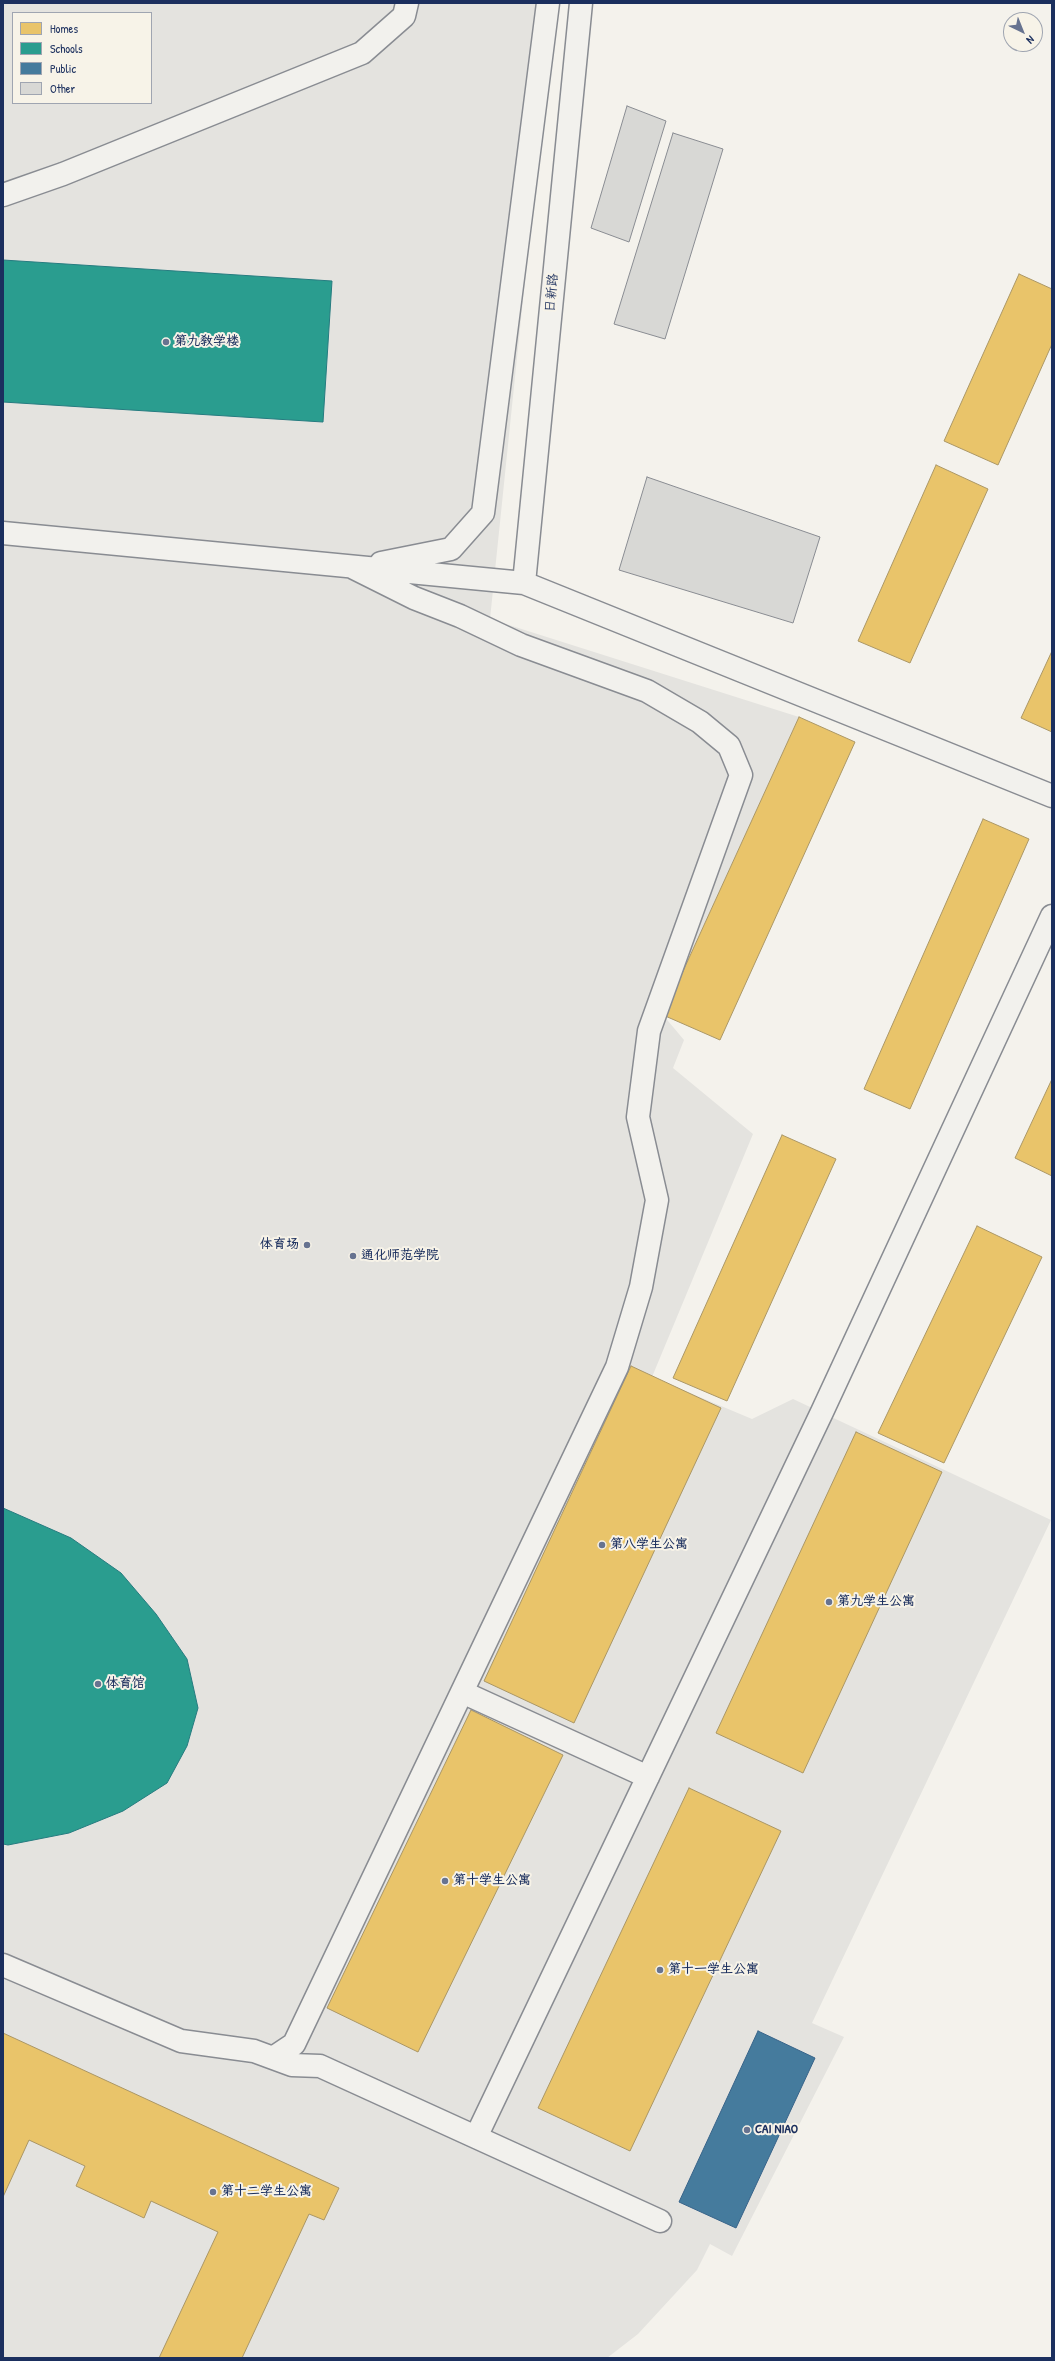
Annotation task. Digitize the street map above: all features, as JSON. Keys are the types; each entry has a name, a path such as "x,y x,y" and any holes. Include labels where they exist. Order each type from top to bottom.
{"street":[{"path":"3,195 70,171 362,52 404,16 407,3"},
{"path":"354,568 451,549 483,513 548,3"},
{"name":"日新路","path":"524,583 581,3"},
{"path":"3,533 354,568 524,583 1052,796"},
{"path":"273,2058 294,2044 619,1360 640,1287 657,1200 638,1117 649,1031 741,775 729,746 700,722 647,691 521,645 460,616 414,598 354,568"},
{"path":"476,2137 822,1412 1052,916"},
{"path":"462,1692 648,1777"},
{"path":"3,1965 181,2041 254,2051 292,2065 320,2066 660,2221"}],"shaded area":[{"name":"通化师范学院","path":"3,3 560,3 540,135 490,619 799,717 663,1015 684,1040 673,1068 753,1134 652,1377 752,1419 793,1399 1051,1520 812,2023 844,2037 732,2256 710,2244 697,2270 638,2334 607,2358 3,2358"}],"building: Homes":[{"path":"1019,274 1052,289 1052,344 998,465 944,441"},
{"path":"936,465 988,489 910,663 858,641"},
{"path":"1052,651 1052,732 1021,718"},
{"path":"799,717 855,742 720,1040 663,1015"},
{"path":"983,819 1029,839 910,1109 864,1089"},
{"path":"1052,1079 1052,1176 1015,1158"},
{"path":"782,1135 836,1159 727,1401 673,1378"},
{"path":"977,1226 1042,1257 944,1463 878,1433"},
{"name":"第八学生公寓","path":"631,1366 721,1408 574,1723 484,1681"},
{"name":"第九学生公寓","path":"856,1432 942,1472 803,1773 716,1733"},
{"name":"第十学生公寓","path":"471,1710 563,1755 418,2052 327,2008"},
{"name":"第十一学生公寓","path":"689,1788 781,1831 630,2151 538,2108"},
{"name":"第十二学生公寓","path":"3,2033 339,2188 324,2220 309,2214 242,2358 159,2358 218,2232 151,2201 144,2218 76,2186 85,2166 29,2140 3,2197"}],"building: Schools":[{"name":"第九教学楼","path":"3,260 332,281 323,422 3,402"},
{"name":"体育馆","path":"3,1508 71,1538 121,1573 156,1614 187,1659 198,1708 187,1746 167,1783 123,1811 69,1833 8,1845 3,1844"}],"building: Public":[{"name":"CAI NIAO","path":"758,2031 815,2058 736,2228 679,2202"}],"building: Other":[{"path":"627,106 666,121 629,242 591,228"},
{"path":"673,133 723,149 665,339 614,324"},
{"path":"647,477 820,537 793,623 619,570"}],"place":[{"name":"第九教学楼","path":"166,342"},
{"name":"体育场","path":"307,1245"},
{"name":"通化师范学院","path":"353,1256"},
{"name":"第八学生公寓","path":"602,1545"},
{"name":"第九学生公寓","path":"829,1602"},
{"name":"体育馆","path":"98,1684"},
{"name":"第十学生公寓","path":"445,1881"},
{"name":"第十一学生公寓","path":"660,1970"},
{"name":"CAI NIAO","path":"747,2130"},
{"name":"第十二学生公寓","path":"213,2192"}]}
